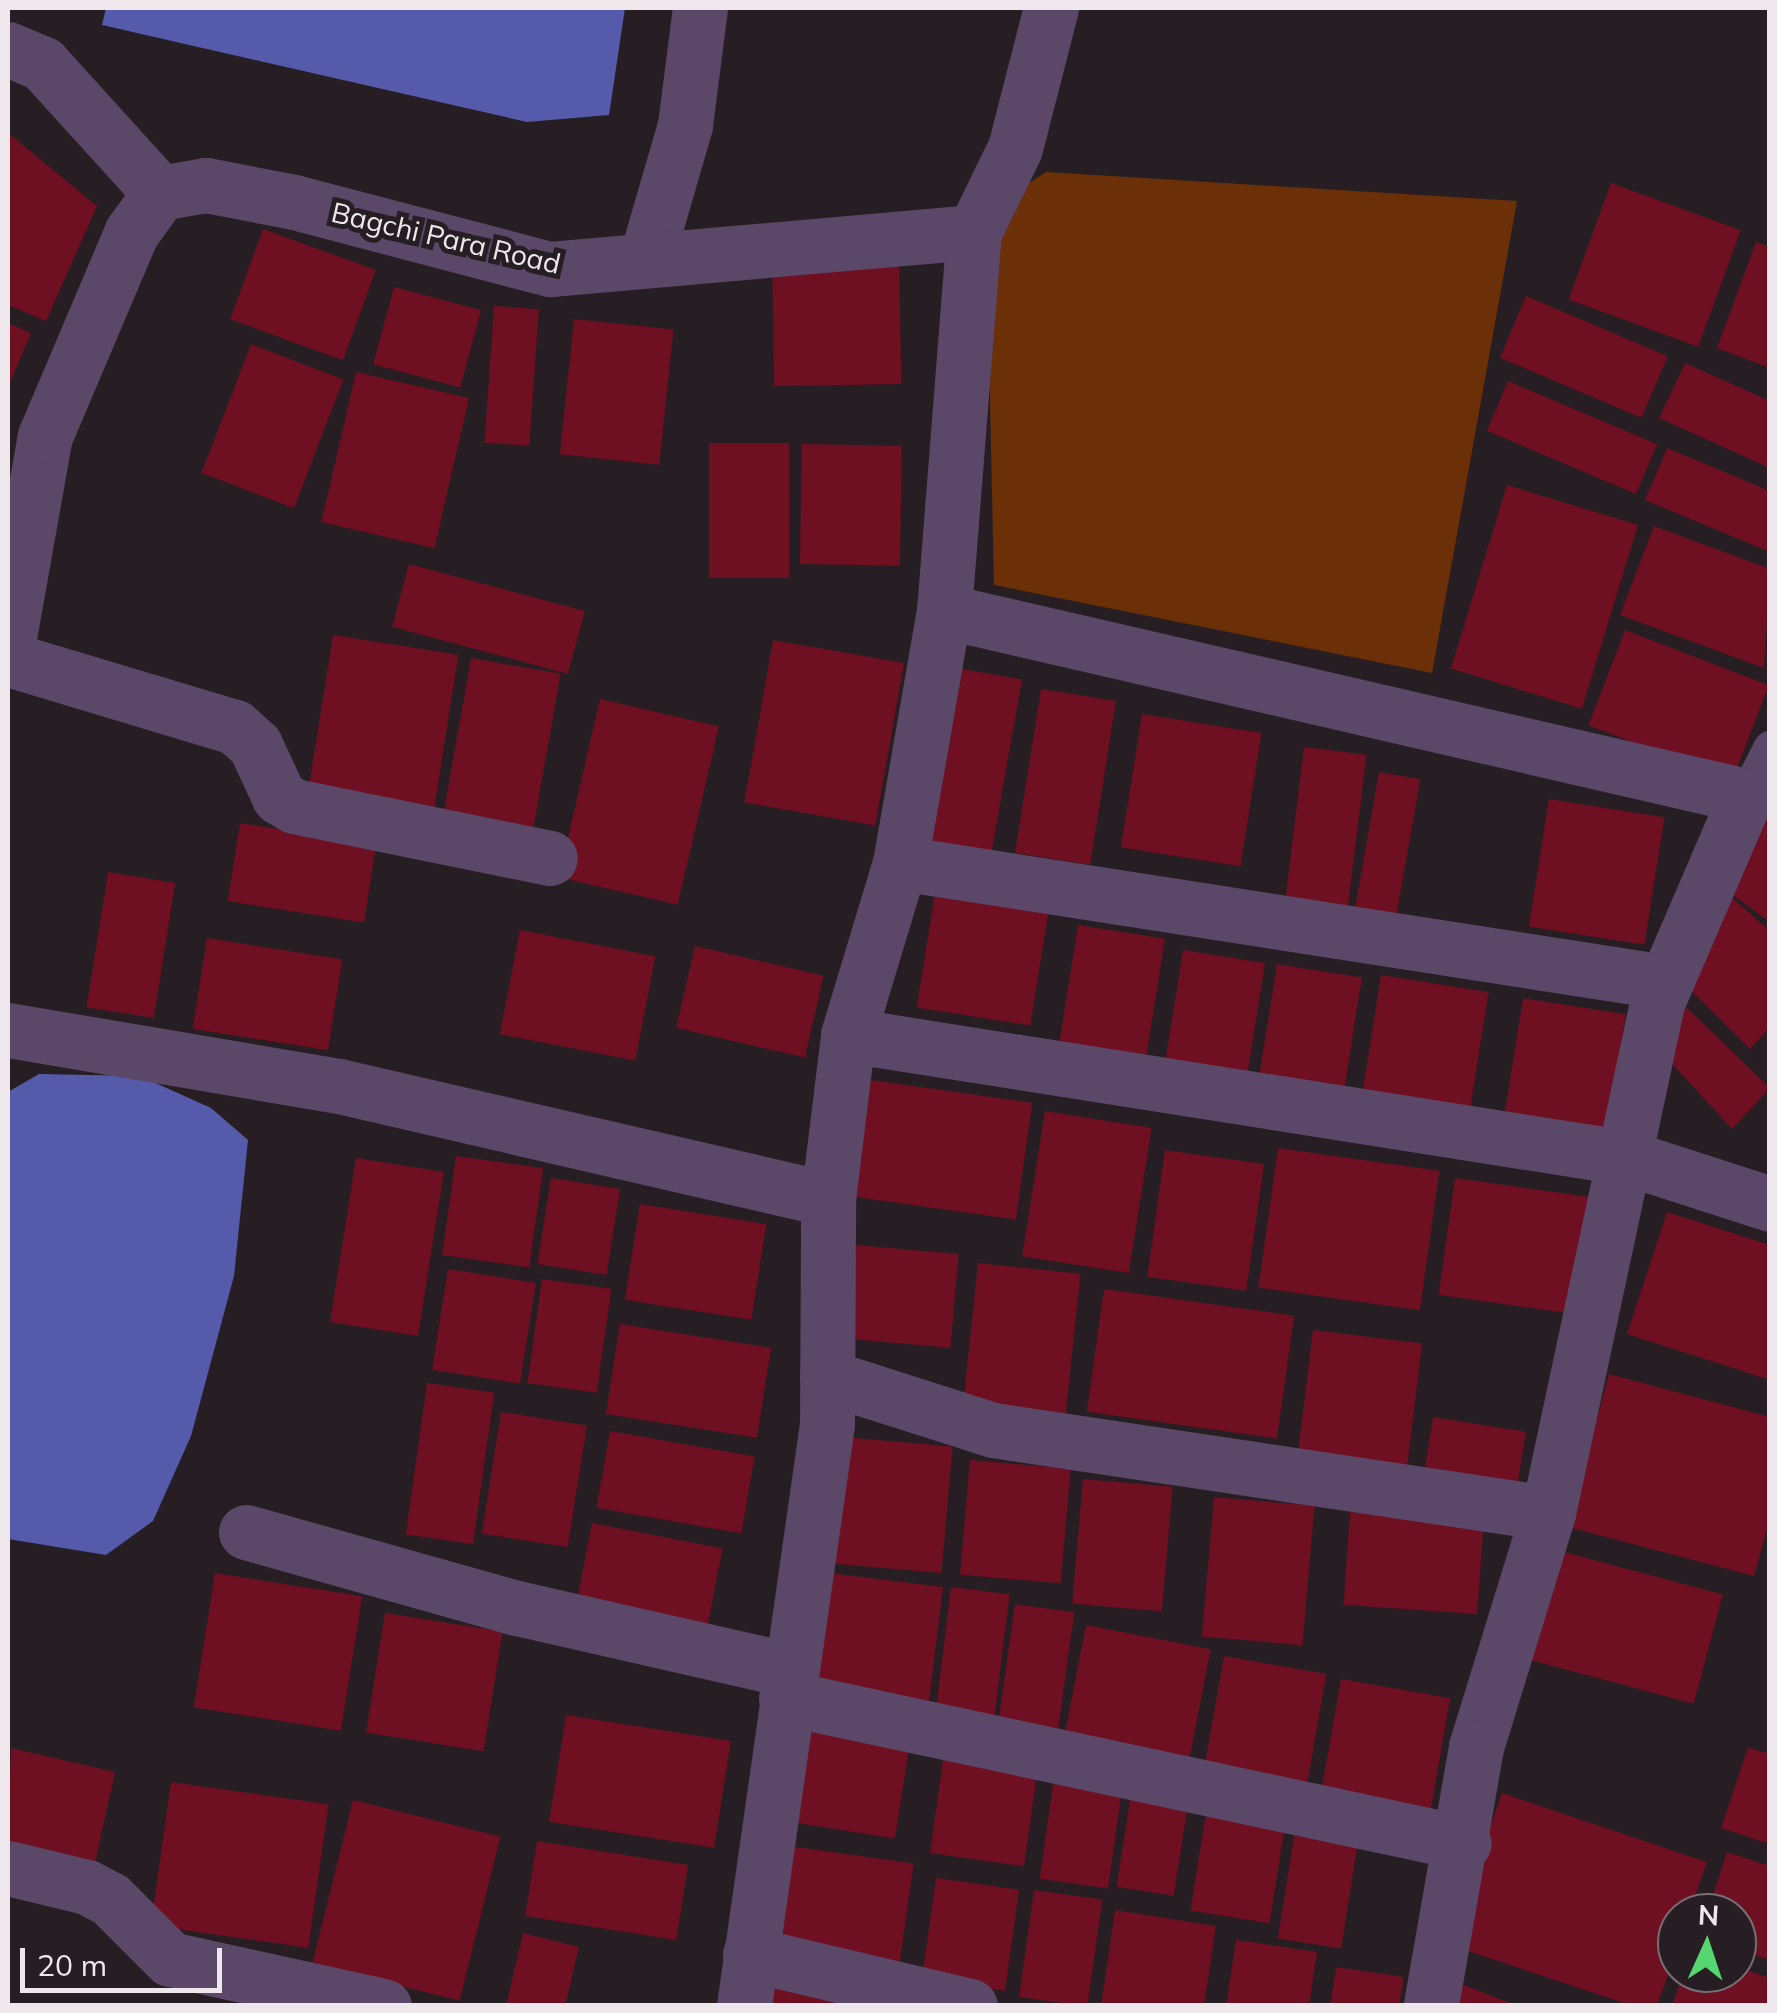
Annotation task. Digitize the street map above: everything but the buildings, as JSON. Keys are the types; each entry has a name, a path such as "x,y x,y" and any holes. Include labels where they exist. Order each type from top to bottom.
{"street":[{"path":"647,256 684,125 700,8"},
{"path":"970,2006 747,1980 827,1424 828,1199 848,1035 900,863 944,612 974,232 1015,148 1051,8"},
{"path":"8,49 43,64 160,194 130,232 20,500 8,643"},
{"name":"Bagchi Para Road","path":"160,194 206,185 259,195 550,269 647,256 974,232"},
{"path":"944,612 1758,772 1665,982 1642,1066 1628,1158 1548,1513 1476,1747 1464,1842 1431,2006"},
{"path":"8,659 236,727 256,744 279,796 294,806 550,858"},
{"path":"900,863 1665,982"},
{"path":"8,1030 339,1086 828,1199"},
{"path":"848,1035 1628,1158 1770,1204"},
{"path":"827,1377 993,1430 1548,1513"},
{"path":"246,1532 788,1684 1464,1842"},
{"path":"8,1868 87,1887 110,1899 170,1959 384,2006"}],"shaded area":[{"path":"106,8 625,8 609,115 527,122 102,25"},
{"path":"1046,172 1517,201 1432,673 994,585 986,211"},
{"path":"39,1074 140,1076 211,1108 248,1140 234,1276 191,1436 153,1521 106,1555 8,1539 8,1092"}]}
